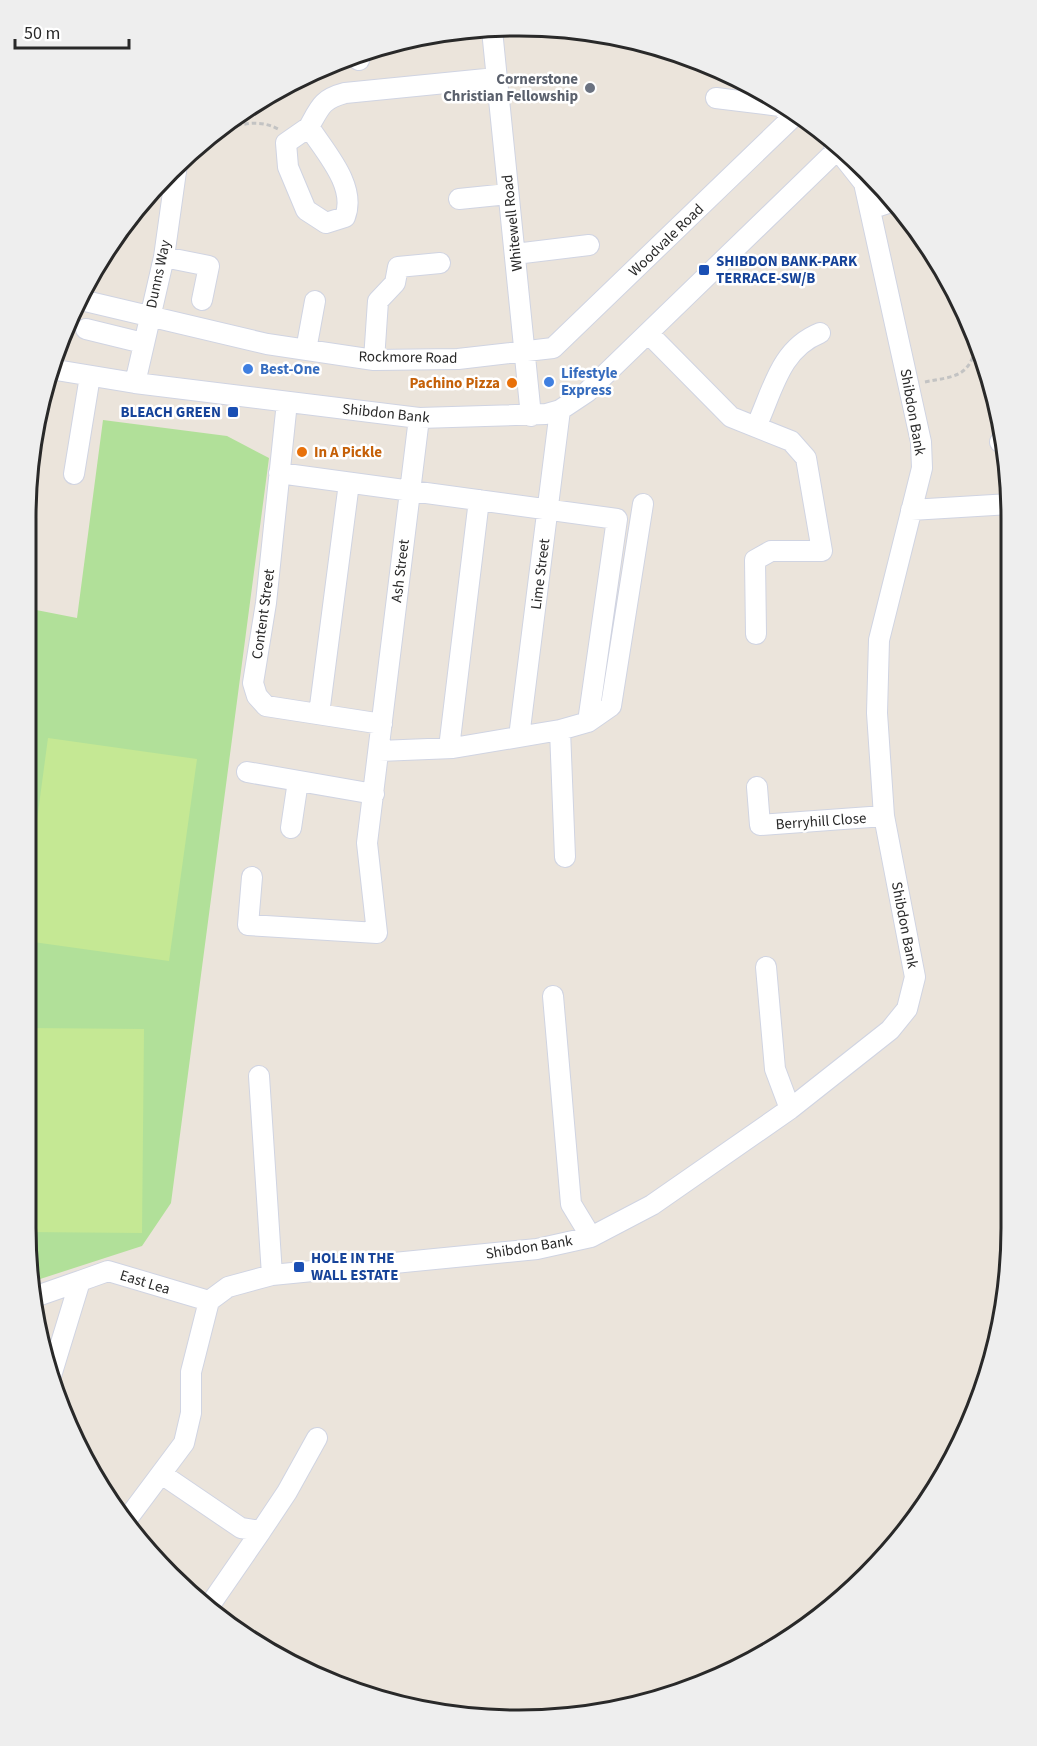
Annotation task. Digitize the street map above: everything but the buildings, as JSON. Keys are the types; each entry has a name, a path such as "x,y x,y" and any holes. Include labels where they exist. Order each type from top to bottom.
{"street":[{"name":"Whitewell Road","path":"493,37 527,352 531,416"},
{"path":"309,127 346,187 350,205 345,217 326,223 306,210 288,167 286,142 309,127 329,97 345,93 496,78"},
{"path":"716,98 765,104"},
{"name":"Woodvale Road","path":"527,352 554,348 790,119"},
{"name":"Shibdon Bank","path":"60,371 135,383 419,418 531,416 560,410 587,392 649,334 832,152"},
{"name":"Shibdon Bank","path":"209,1301 228,1287 272,1275 537,1249 591,1237 652,1205 790,1109 890,1030 908,1009 915,977 884,816 877,713 879,640 922,468 921,442 870,208 864,183 857,174"},
{"name":"Dunns Way","path":"135,383 164,257 169,185"},
{"path":"459,199 508,194"},
{"path":"870,208 884,204"},
{"path":"515,254 590,245"},
{"path":"164,257 209,266 202,300"},
{"path":"374,360 378,302 395,282 398,267 440,263"},
{"path":"306,350 315,301"},
{"name":"Rockmore Road","path":"88,302 267,344 374,360 458,359 527,352"},
{"path":"86,330 144,343"},
{"path":"756,427 787,356 796,345 820,333"},
{"path":"649,334 731,417 791,441 806,458 822,551 771,551 755,560 756,634"},
{"path":"74,474 90,376"},
{"name":"Content Street","path":"287,402 266,603 252,683 257,696 266,706 382,724"},
{"name":"Lime Street","path":"519,737 560,410"},
{"name":"Ash Street","path":"252,877 248,925 377,933 368,843 419,418"},
{"path":"279,473 617,519 588,722"},
{"path":"319,714 349,483"},
{"path":"449,748 479,500"},
{"path":"379,751 449,748 560,730 588,722 610,706 643,504"},
{"path":"911,510 1001,505"},
{"path":"560,730 565,857"},
{"path":"247,772 374,794"},
{"path":"291,828 298,781"},
{"name":"Berryhill Close","path":"757,787 760,825 884,816"},
{"path":"766,967 775,1069 790,1109"},
{"path":"553,996 571,1204 591,1237"},
{"path":"259,1076 272,1275"},
{"name":"East Lea","path":"41,1295 108,1271 209,1301"},
{"path":"56,1364 81,1281"},
{"path":"131,1514 184,1443 191,1413 191,1372 209,1301"},
{"path":"213,1600 287,1492 317,1438"},
{"path":"162,1474 241,1528 261,1531"}],"path":[{"path":"241,124 267,123 285,133 286,142"},
{"path":"909,385 959,375 972,362 973,358"}],"green space":[{"path":"103,420 227,436 269,458 171,1203 142,1246 39,1279 36,1228 36,610 77,618"},
{"path":"48,738 197,759 169,961 36,942 36,827"},
{"path":"36,1028 144,1029 142,1233 36,1232"}],"place":[{"name":"Cornerstone Christian Fellowship","path":"590,88"},
{"name":"SHIBDON BANK-PARK TERRACE-SW/B","path":"704,270"},
{"name":"Best-One","path":"248,369"},
{"name":"Lifestyle Express","path":"549,382"},
{"name":"Pachino Pizza","path":"512,383"},
{"name":"BLEACH GREEN","path":"233,412"},
{"name":"In A Pickle","path":"302,452"},
{"name":"HOLE IN THE WALL ESTATE","path":"299,1267"}]}
